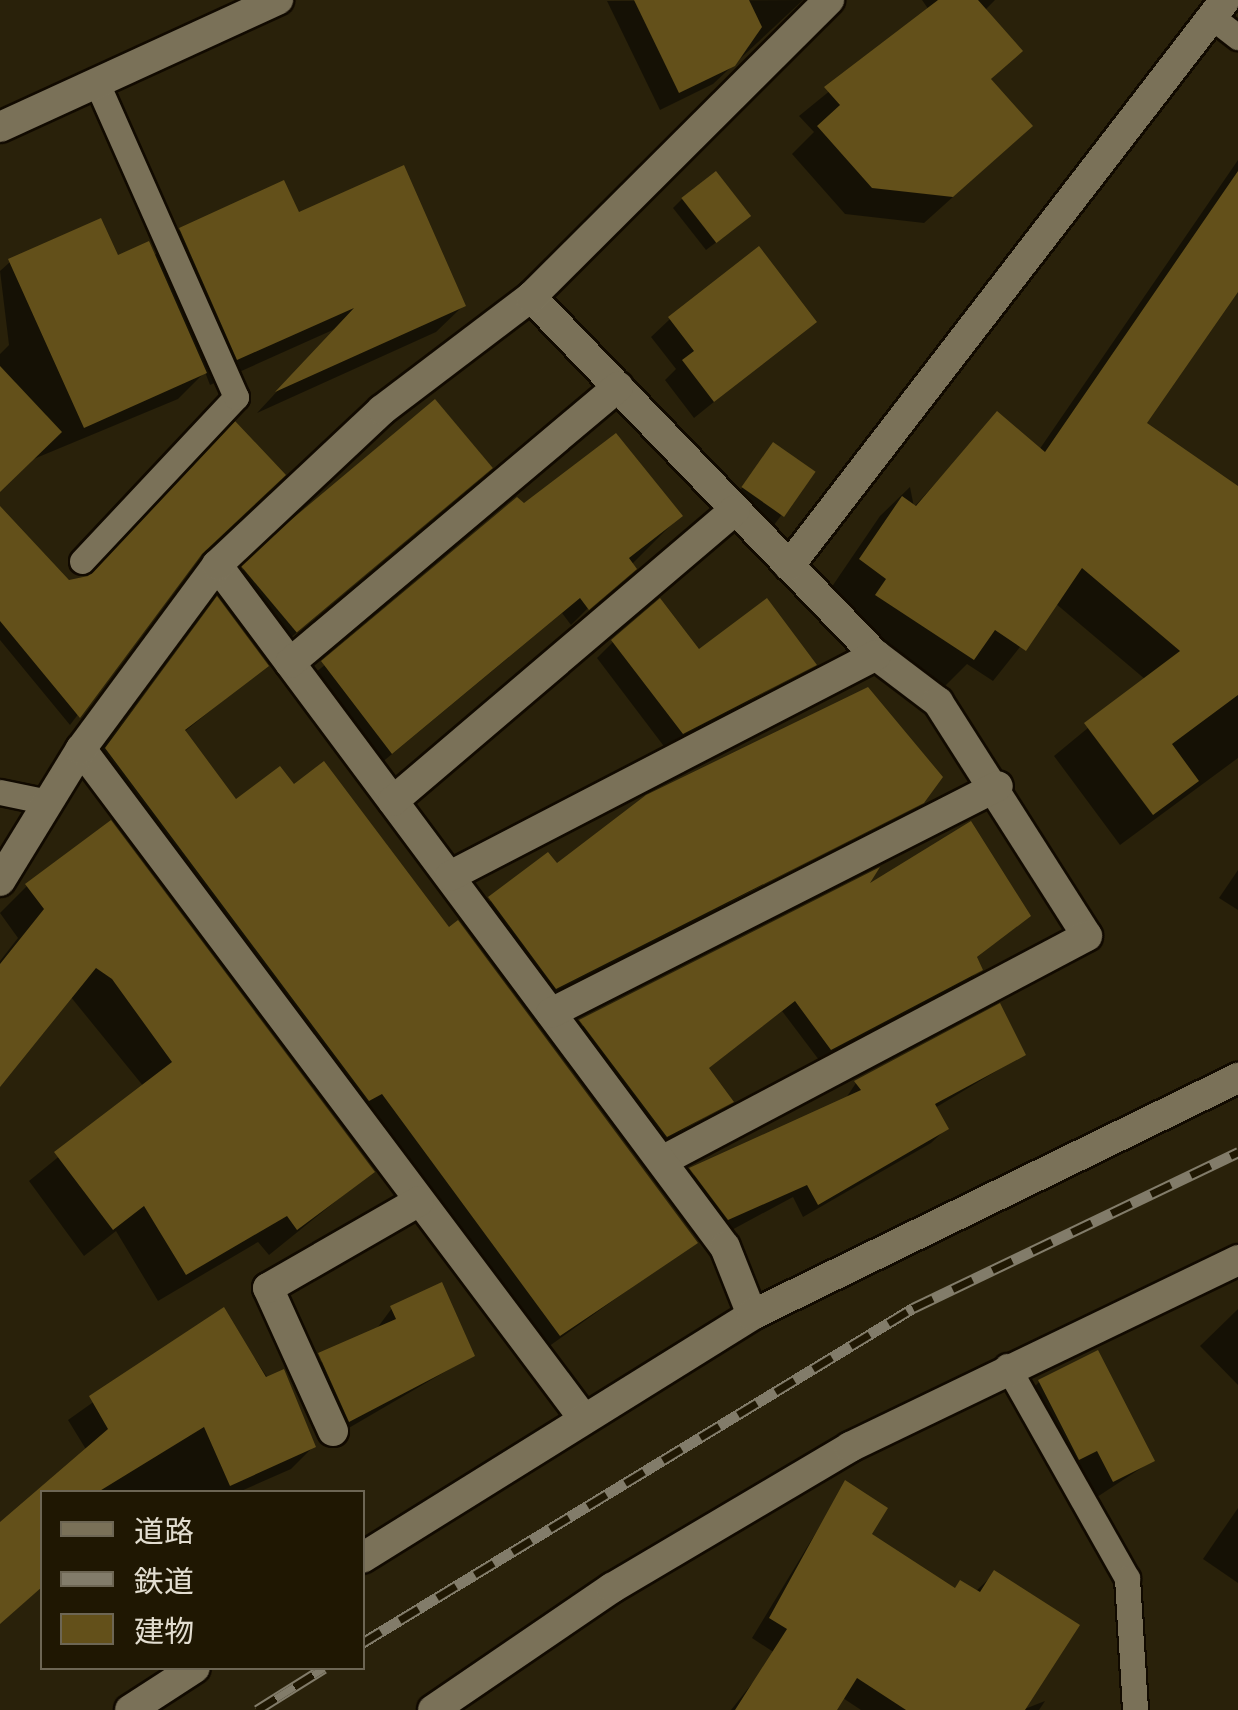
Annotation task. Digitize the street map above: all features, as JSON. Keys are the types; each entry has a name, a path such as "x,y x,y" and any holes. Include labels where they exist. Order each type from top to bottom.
{"street":[{"path":"0,127 278,0"},
{"path":"0,881 81,749 216,565 382,410 531,297 828,0"},
{"path":"789,566 1218,8"},
{"path":"531,297 876,654 938,702 998,786 1087,936 662,1160"},
{"path":"290,662 618,387"},
{"path":"393,801 734,510"},
{"path":"216,565 726,1247 752,1315"},
{"path":"450,876 876,654"},
{"path":"81,749 580,1415"},
{"path":"551,1013 998,786"},
{"path":"365,1556 580,1415 752,1315 1238,1078"},
{"path":"333,1432 268,1288 420,1201"},
{"path":"433,1710 612,1588 1007,1366 1238,1260"},
{"path":"130,1710 192,1670"}],"lane":[{"path":"1218,8 1238,37"},
{"path":"82,561 236,397 97,83"},
{"path":"0,792 48,802"},
{"path":"1007,1366 1127,1578 1135,1710"}],"building":[{"path":"634,0 749,0 762,27 735,66 679,93"},
{"path":"938,0 978,0 1023,51 991,79 1033,126 953,197 872,188 817,126 840,105 824,87"},
{"path":"404,165 466,306 275,392 354,308 237,360 179,228 284,180 299,212"},
{"path":"716,171 751,216 716,243 681,198"},
{"path":"1238,171 1238,292 1147,423 1238,486 1238,695 1172,744 1199,781 1153,815 1084,723 1180,651 1082,568 1026,651 995,630 974,660 875,595 886,579 859,559 902,496 916,506 997,411 1045,452"},
{"path":"101,218 118,255 149,241 207,373 84,428 8,259"},
{"path":"759,246 817,322 714,402 682,360 694,351 668,317"},
{"path":"0,366 62,432 0,492"},
{"path":"435,399 493,468 297,632 239,564"},
{"path":"235,421 286,475 202,554 80,718 0,621 0,506 69,580 88,576"},
{"path":"616,433 683,516 629,558 637,569 589,610 580,598 392,754 321,661 517,497 524,503"},
{"path":"773,442 816,472 784,517 741,487"},
{"path":"217,596 269,666 185,730 236,799 280,766 294,784 324,761 449,927 458,920 698,1243 560,1336 382,1094 369,1101 105,748"},
{"path":"660,598 699,649 767,598 817,665 683,734 611,640"},
{"path":"868,687 943,777 924,803 556,989 488,897 548,852 557,863 646,795"},
{"path":"111,820 375,1172 297,1230 287,1216 186,1275 144,1206 113,1230 54,1152 172,1062 112,979 96,968 0,1087 0,964 44,909 25,884"},
{"path":"971,821 1031,916 977,957 983,970 831,1050 795,1001 709,1068 734,1102 667,1137 579,1020 880,867 870,883"},
{"path":"1000,1003 1026,1055 935,1104 949,1129 818,1205 807,1185 728,1220 689,1168 861,1090 854,1081"},
{"path":"442,1282 475,1356 349,1422 318,1353 396,1319 390,1306"},
{"path":"224,1307 266,1377 284,1369 316,1447 230,1486 204,1427 101,1490 40,1490 40,1589 0,1624 0,1522 108,1429 89,1396"},
{"path":"1098,1350 1155,1461 1113,1482 1097,1451 1079,1460 1038,1380"},
{"path":"845,1480 888,1508 872,1534 955,1588 960,1580 980,1592 994,1570 1080,1625 1025,1710 906,1710 857,1678 837,1710 735,1710 787,1629 769,1618"}],"railway":[{"path":"365,1641 913,1308 1238,1152"},
{"path":"257,1710 321,1670"}]}
